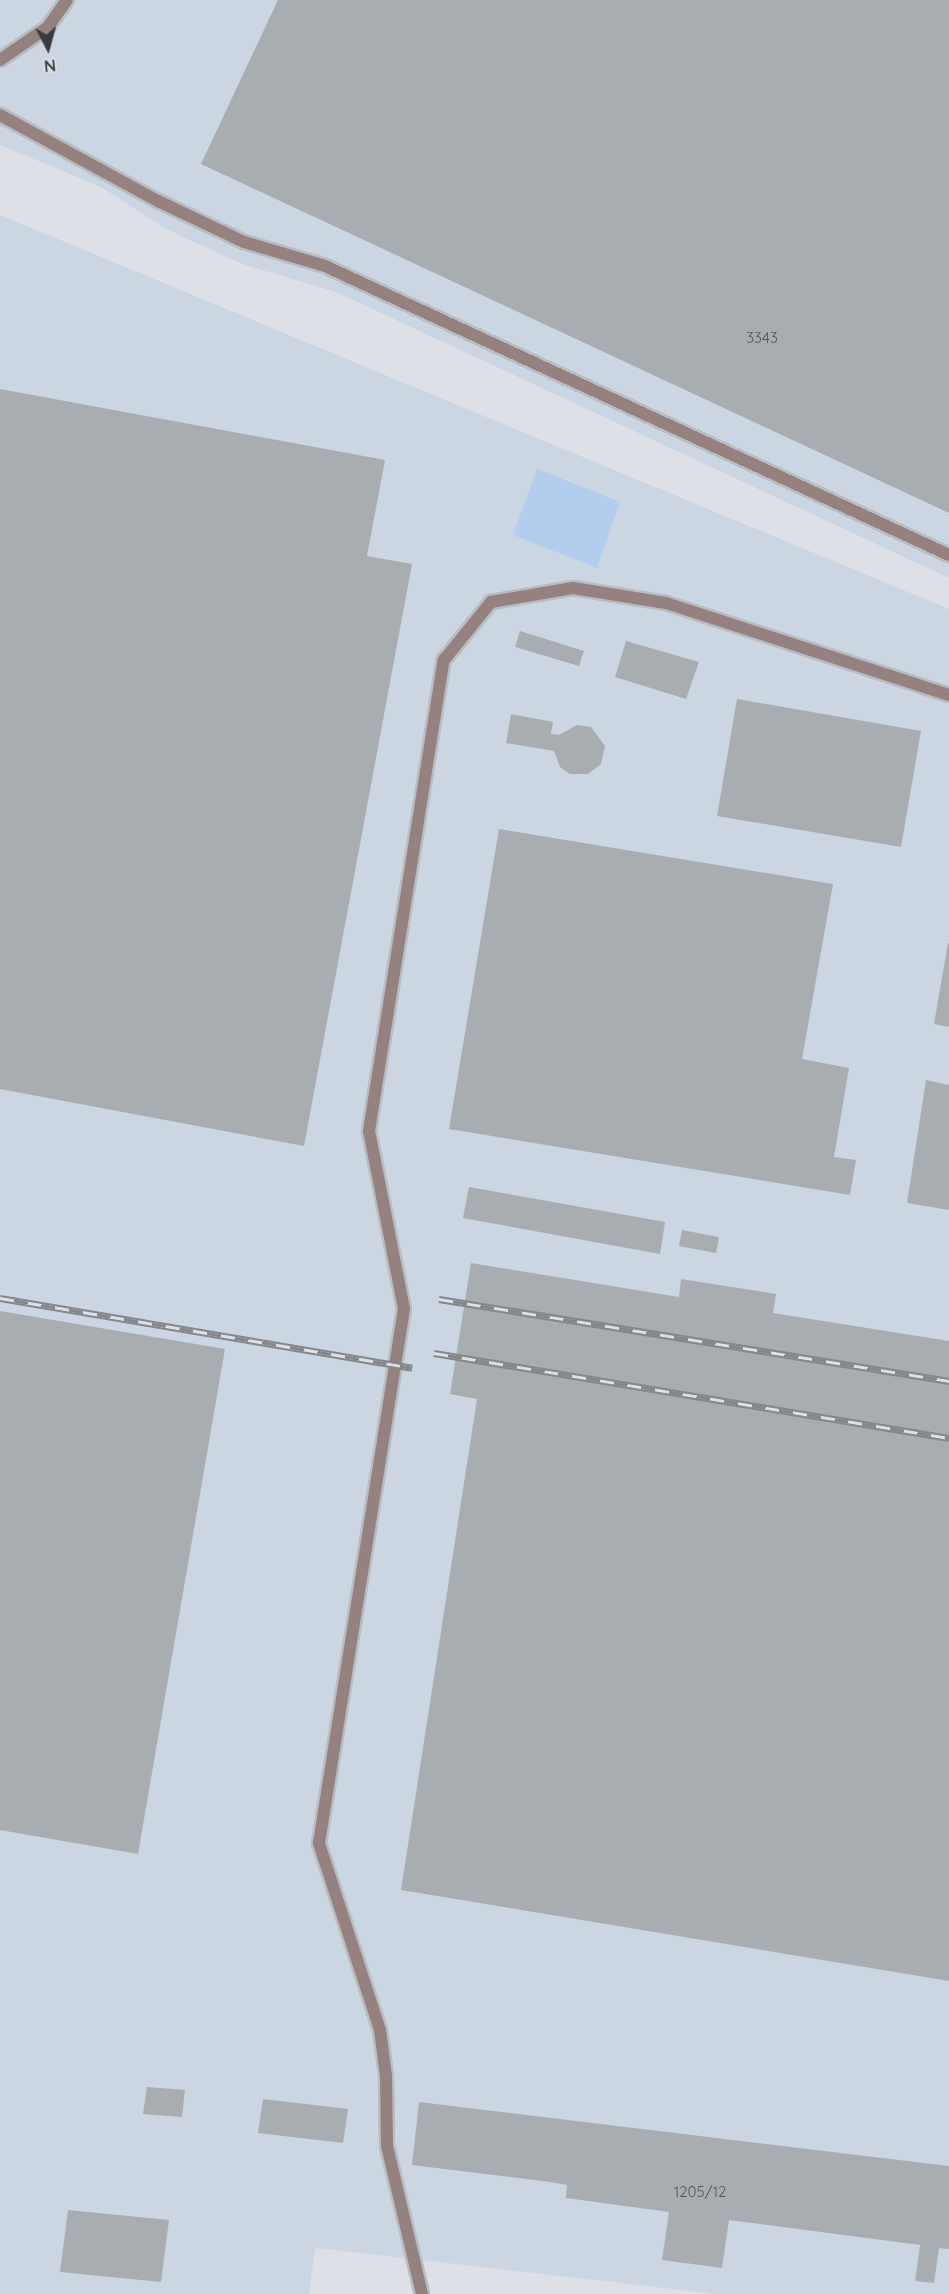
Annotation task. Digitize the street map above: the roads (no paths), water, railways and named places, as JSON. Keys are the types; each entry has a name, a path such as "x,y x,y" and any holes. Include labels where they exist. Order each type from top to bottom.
{"street":[{"path":"0,60 48,27 68,0"},
{"path":"0,115 158,201 244,242 325,266 949,555"},
{"path":"422,2294 387,2146 386,2076 380,2030 319,1843 404,1309 369,1131 444,660 491,602 573,588 666,603 949,695"}],"water":[{"path":"537,469 620,502 597,568 513,535"}],"railway":[{"path":"0,1298 412,1368"},
{"path":"439,1299 949,1381"},
{"path":"434,1353 949,1438"}]}
